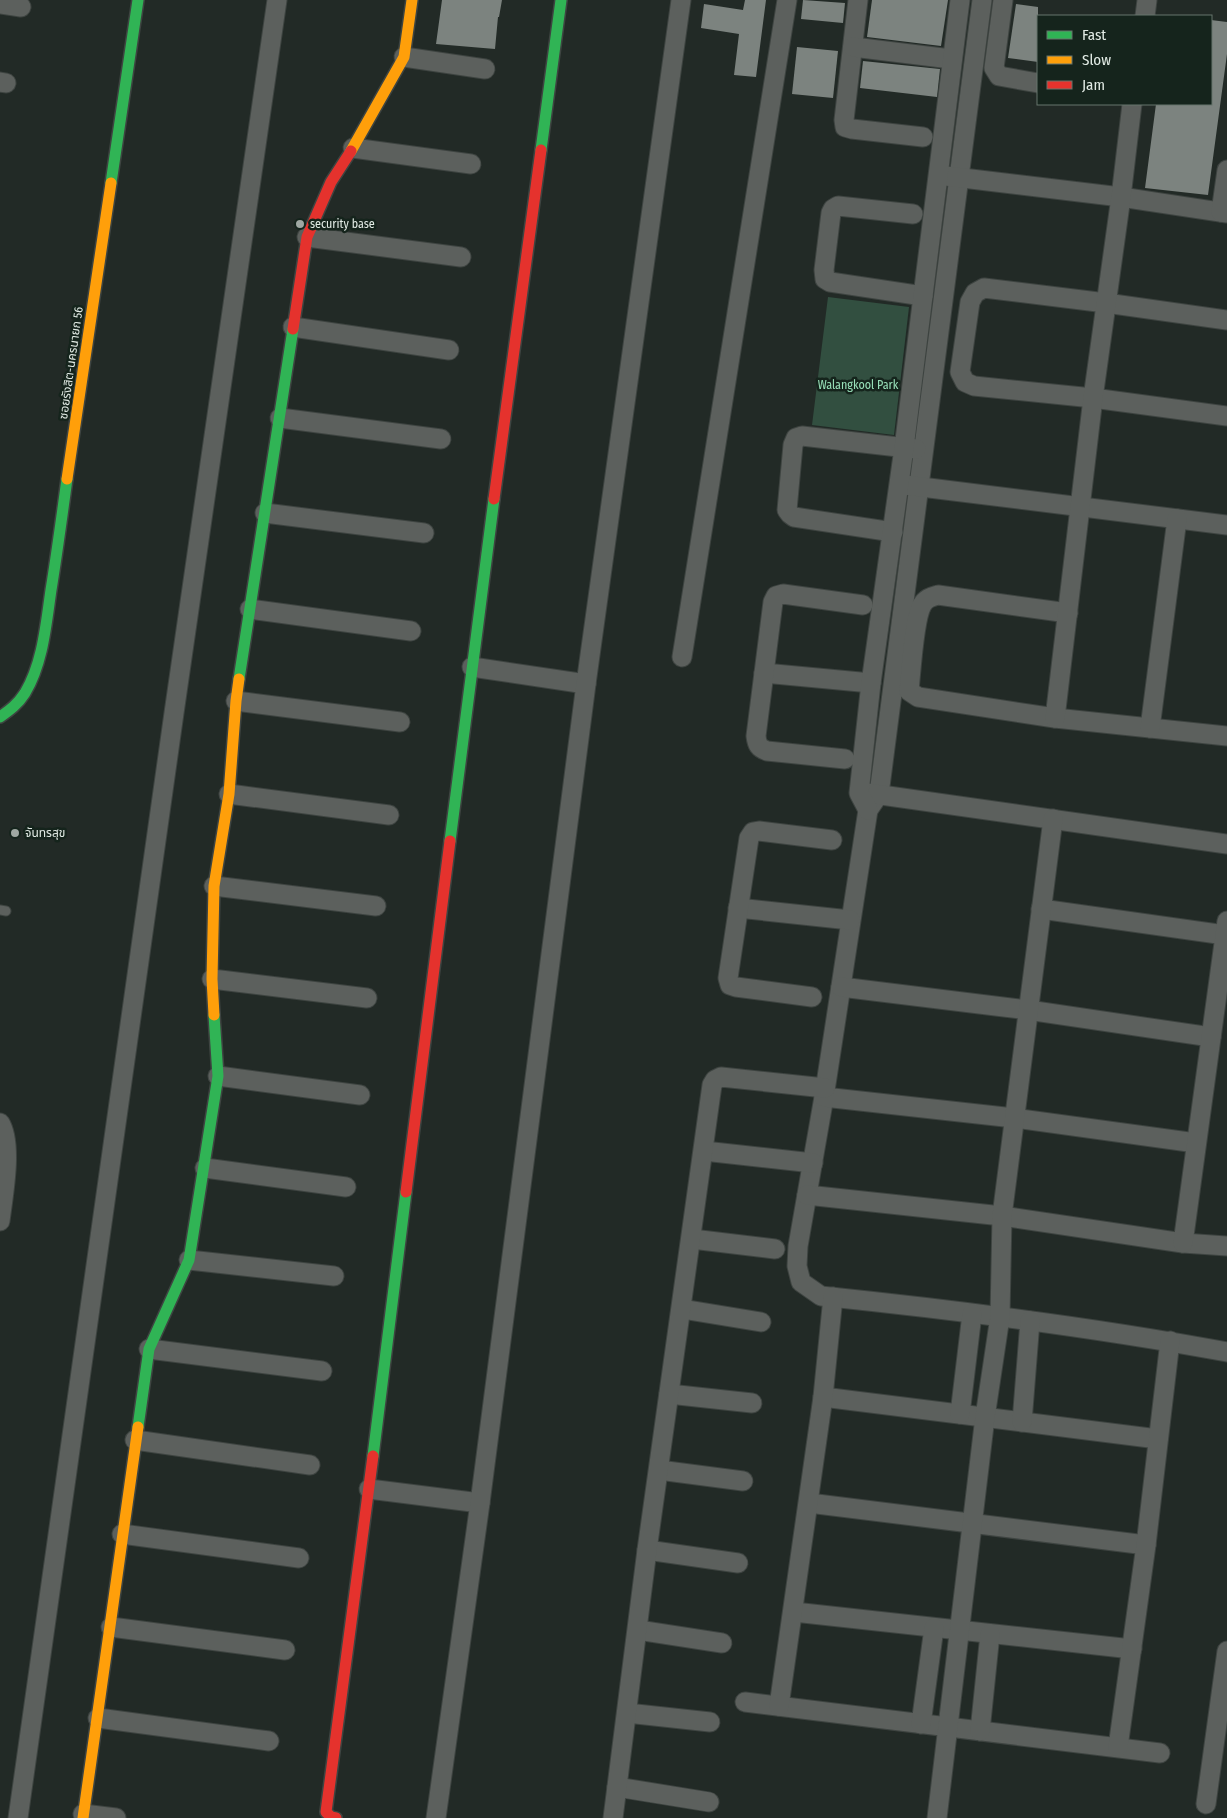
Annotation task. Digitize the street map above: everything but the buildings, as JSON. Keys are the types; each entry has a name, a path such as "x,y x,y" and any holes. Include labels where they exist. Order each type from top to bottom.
{"street":[{"name":"ซอยรังสิต-นครนายก 56","path":"0,717 18,703 30,682 38,665 45,631 138,0"},
{"path":"18,1818 277,0"},
{"path":"116,1818 83,1816 150,1349 189,1260 218,1076 212,979 214,886 229,794 236,701 306,237 331,182 353,148 404,57 412,0"},
{"path":"336,1818 330,1817 326,1812 369,1489 472,667 561,0"},
{"path":"436,1818 480,1503 586,684 681,0"},
{"path":"682,657 787,0"},
{"path":"858,0 844,120 845,127 923,137"},
{"path":"960,0 951,59 923,296 913,449 918,487 879,794 868,810 825,1092 801,1226 797,1266 802,1282 821,1296 1030,1321 1170,1341 1227,1352"},
{"path":"868,810 858,793 871,683 899,484 913,449 958,177 982,0"},
{"path":"1003,0 994,68 999,76 1037,83"},
{"path":"1145,15 1147,0"},
{"path":"0,4 21,7"},
{"path":"853,47 951,59"},
{"path":"404,57 485,69"},
{"path":"1055,718 1093,398 1132,105"},
{"path":"353,148 471,164"},
{"path":"937,175 1121,197 1224,212 1227,170"},
{"path":"913,214 838,206 833,209 824,270 825,278 830,282 923,296"},
{"path":"306,237 460,257"},
{"path":"1227,320 984,288 975,293 970,302 960,372 964,382 974,386 1093,398 1227,416"},
{"path":"293,327 449,350"},
{"path":"280,418 441,439"},
{"path":"893,532 794,517 790,514 787,510 793,445 796,438 802,436 913,449"},
{"path":"899,484 1227,525"},
{"path":"265,513 424,533"},
{"path":"1150,728 1177,519"},
{"path":"845,759 767,751 760,748 757,744 756,736 773,602 776,596 783,594 863,605"},
{"path":"1068,613 938,595 926,599 921,606 917,625 909,691 912,695 918,697 1055,718 1227,736"},
{"path":"250,609 411,631"},
{"path":"472,667 586,684"},
{"path":"764,673 871,683"},
{"path":"236,701 400,722"},
{"path":"858,793 879,794 1227,844"},
{"path":"229,794 389,815"},
{"path":"937,1818 1000,1317 1002,1216 1053,819"},
{"path":"812,996 736,987 730,985 728,978 749,838 753,832 759,831 832,840"},
{"path":"214,886 376,906"},
{"path":"738,908 850,920"},
{"path":"1041,909 1226,928 1183,1242"},
{"path":"212,979 367,998"},
{"path":"841,987 1028,1010 1210,1037"},
{"path":"218,1076 360,1095"},
{"path":"613,1818 658,1470 692,1240 712,1085 715,1080 720,1077 1196,1143"},
{"path":"0,1123 7,1162 0,1221"},
{"path":"704,1151 813,1163"},
{"path":"204,1168 346,1187"},
{"path":"807,1195 1002,1216 1183,1242 1227,1246"},
{"path":"692,1240 775,1249"},
{"path":"189,1260 334,1276"},
{"path":"780,1706 823,1397 833,1297"},
{"path":"682,1308 761,1322"},
{"path":"960,1414 972,1314"},
{"path":"1022,1422 1030,1321"},
{"path":"1118,1747 1146,1545 1170,1341"},
{"path":"150,1349 322,1371"},
{"path":"669,1394 752,1403"},
{"path":"823,1397 1158,1439"},
{"path":"136,1440 310,1465"},
{"path":"658,1470 743,1481"},
{"path":"369,1489 480,1503"},
{"path":"809,1503 1146,1545"},
{"path":"122,1534 299,1558"},
{"path":"647,1550 738,1563"},
{"path":"794,1612 1132,1649"},
{"path":"111,1627 285,1650"},
{"path":"921,1724 934,1628"},
{"path":"638,1630 722,1643"},
{"path":"980,1731 990,1634"},
{"path":"1206,1804 1220,1748 1226,1661"},
{"path":"745,1702 1160,1753"},
{"path":"627,1713 710,1722"},
{"path":"98,1718 269,1741"},
{"path":"617,1787 709,1802"}],"green space":[{"name":"Walangkool Park","path":"828,297 909,307 894,435 812,425"}],"traffic: fast":[{"path":"111,183 138,0"},
{"path":"541,150 561,0"},
{"path":"239,679 293,329"},
{"path":"0,717 14,706 25,693 40,656 67,479"},
{"path":"450,841 494,499"},
{"path":"138,1427 149,1349 189,1260 218,1076 214,1015"},
{"path":"373,1456 406,1192"}],"traffic: slow":[{"path":"351,151 404,57 412,0"},
{"path":"67,479 111,183"},
{"path":"214,1015 212,979 214,886 229,794 239,679"},
{"path":"83,1818 138,1427"}],"traffic: jam":[{"path":"494,499 541,150"},
{"path":"293,329 307,237 331,182 351,151"},
{"path":"406,1192 450,841"},
{"path":"336,1818 331,1817 326,1812 373,1456"}],"place":[{"name":"security base","path":"300,224"},
{"name":"จันทรสุข","path":"15,833"}]}
